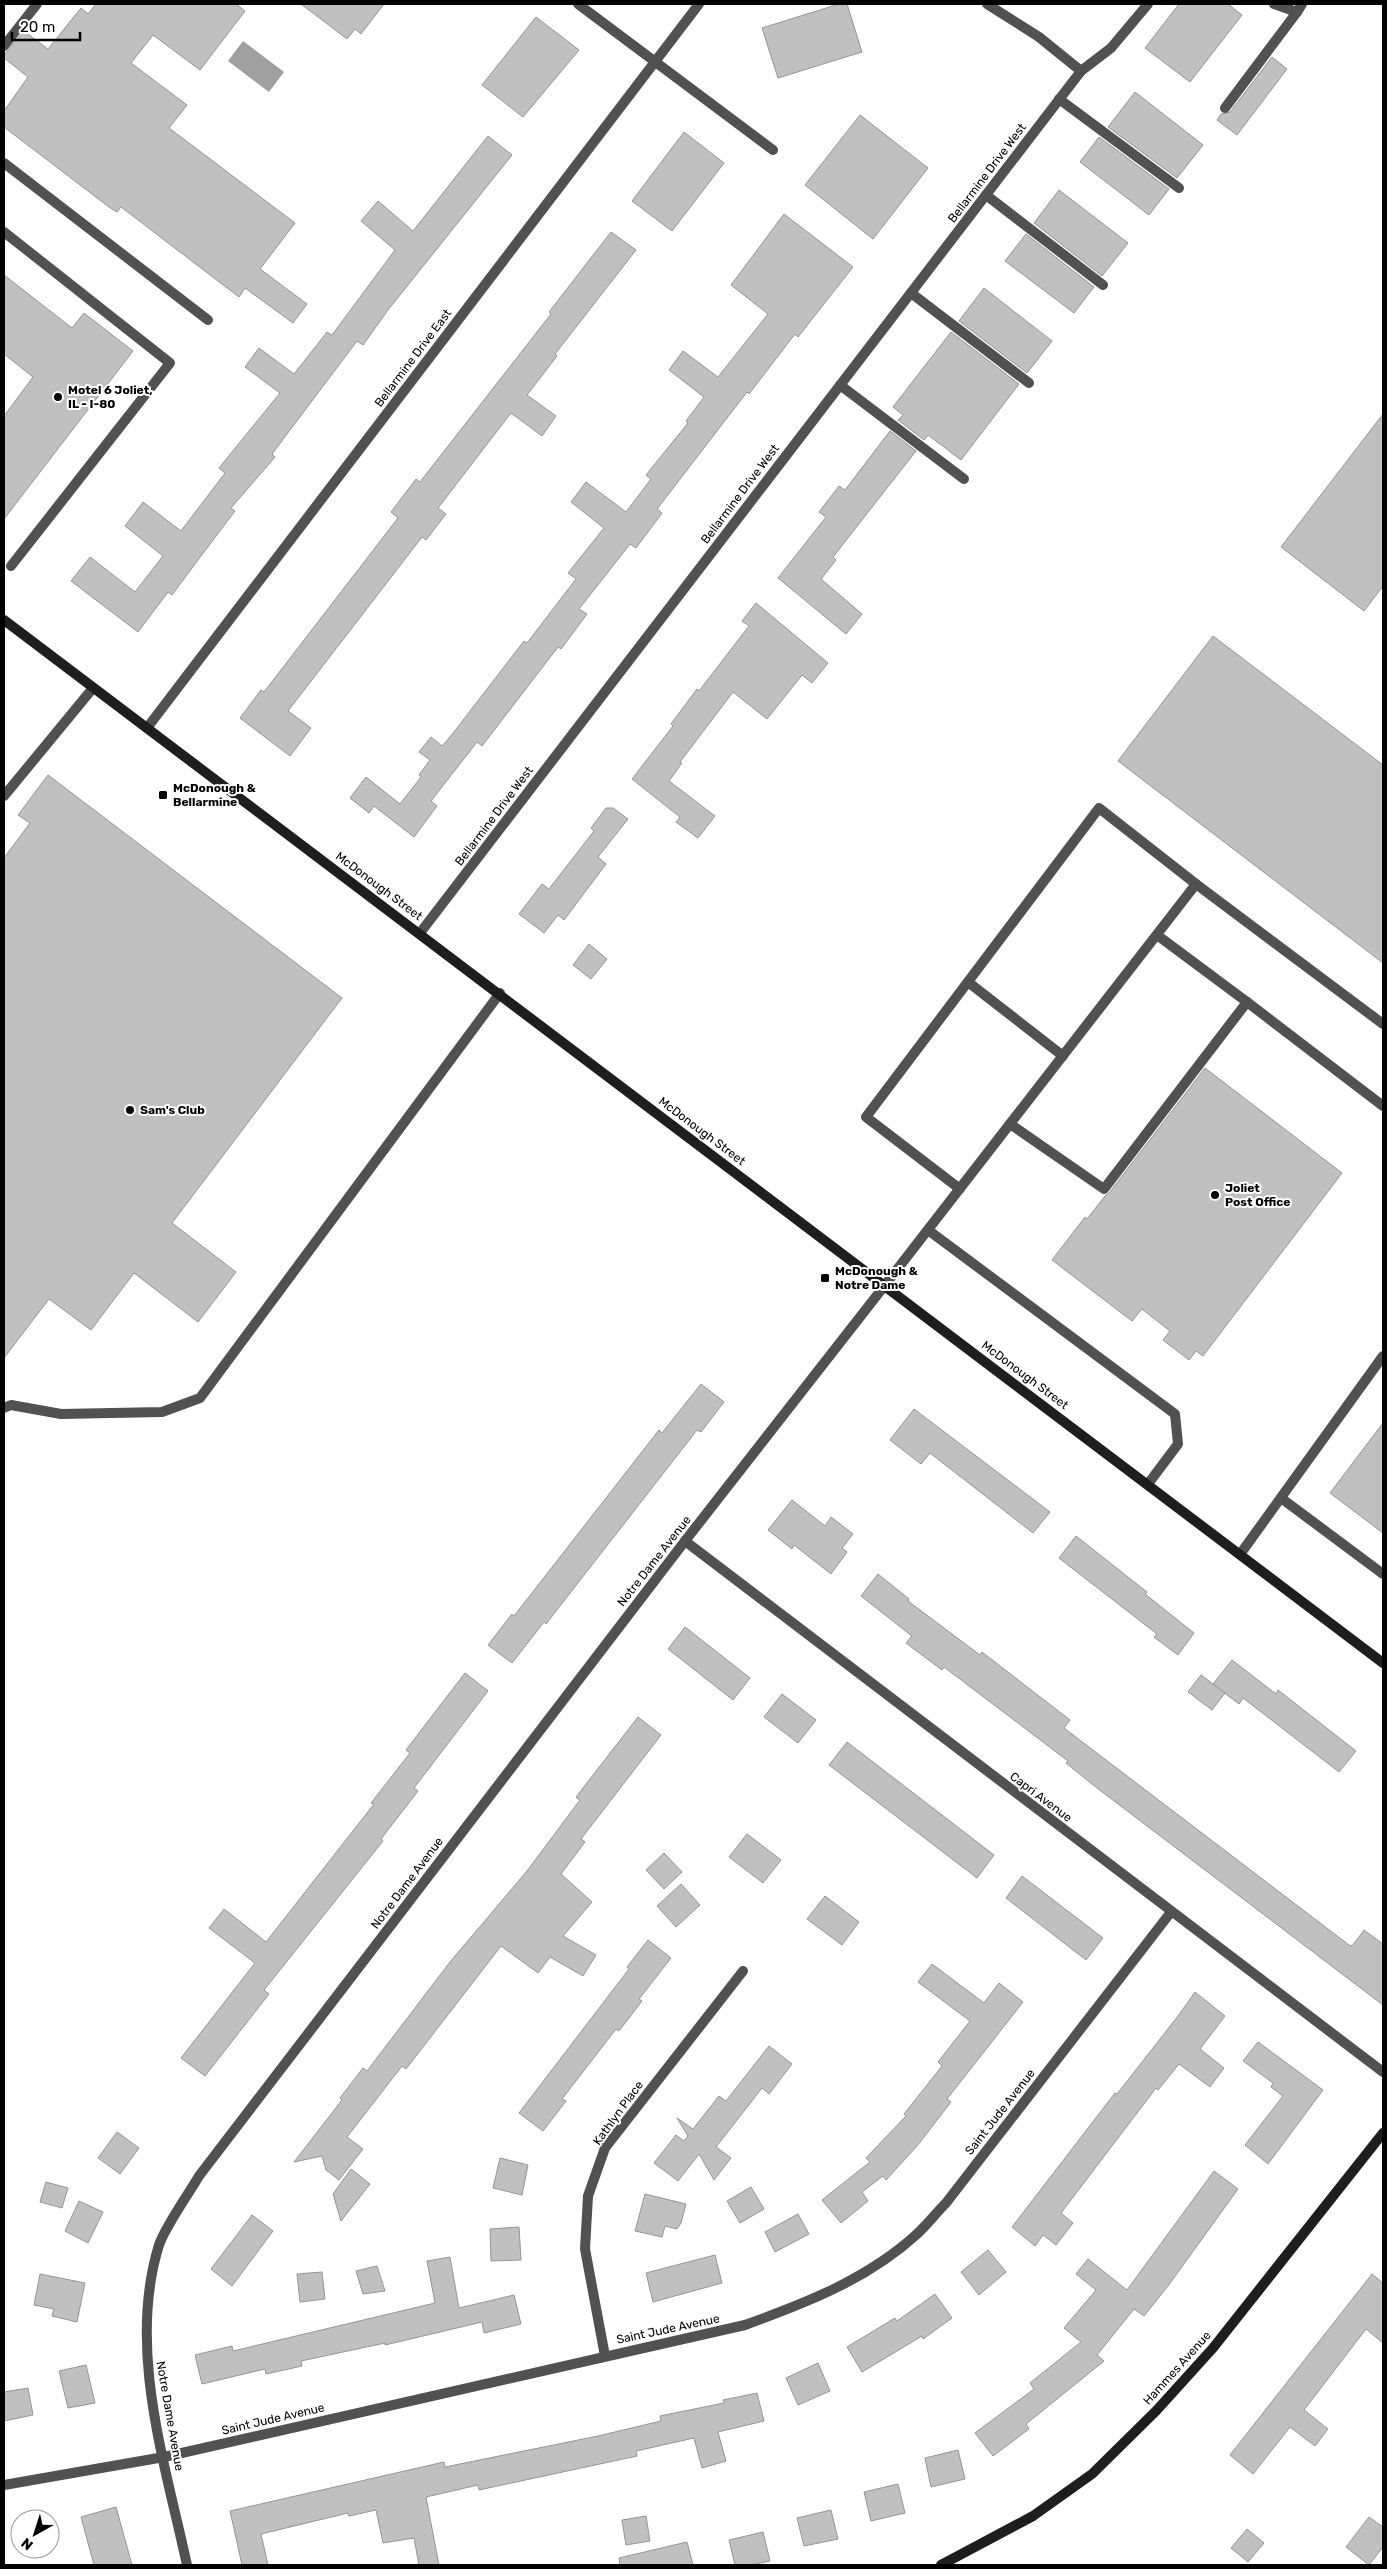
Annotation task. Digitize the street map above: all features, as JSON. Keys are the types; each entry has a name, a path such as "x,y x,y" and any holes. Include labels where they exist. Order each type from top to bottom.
{"street":[{"path":"4,46 37,4"},
{"path":"578,4 773,150"},
{"name":"Bellarmine Drive East","path":"147,728 699,4"},
{"path":"987,4 1040,37 1081,71"},
{"name":"Bellarmine Drive West","path":"420,933 1059,99 1081,71 1111,48 1148,4"},
{"path":"1225,108 1300,8 1274,4"},
{"path":"1059,99 1179,188"},
{"path":"4,163 208,320"},
{"path":"986,195 1103,285"},
{"path":"4,232 170,364 11,566"},
{"path":"911,293 1029,383"},
{"path":"840,385 964,479"},
{"name":"McDonough Street","path":"4,620 500,993 1383,1663"},
{"path":"4,796 94,688"},
{"path":"960,1189 866,1117 1099,808 1196,884 1383,1024"},
{"name":"Notre Dame Avenue","path":"187,2565 146,2360 147,2302 160,2243 199,2176 685,1541 1196,884"},
{"path":"1157,934 1383,1106"},
{"path":"968,982 1063,1056"},
{"path":"4,1408 11,1405 61,1414 162,1412 200,1398 500,993"},
{"path":"1010,1124 1104,1190 1246,1002"},
{"path":"928,1230 1175,1414 1178,1444 1148,1484"},
{"path":"1241,1554 1383,1356"},
{"path":"1281,1498 1383,1574"},
{"name":"Capri Avenue","path":"685,1541 1383,2072"},
{"name":"Saint Jude Avenue","path":"4,2485 164,2457 744,2326 816,2299 888,2258 918,2234 946,2203 1171,1912"},
{"name":"Kathlyn Place","path":"605,2356 585,2250 588,2196 605,2148 743,1971"},
{"name":"Hammes Avenue","path":"941,2565 1033,2516 1092,2474 1156,2411 1213,2348 1383,2133"}],"shaded area":[{"path":"243,41 284,72 269,92 228,61"}],"building":[{"path":"96,4 236,4 245,11 200,70 153,35 131,63 187,105 169,128 295,223 260,269 307,304 293,323 245,288 239,297 121,207 117,212 109,207 4,127 4,111 28,77 4,58 4,55 24,31 48,49 81,8 88,14"},
{"path":"301,4 384,4 361,34 355,29 347,39"},
{"path":"839,4 847,4 862,52 778,78 762,28"},
{"path":"1179,4 1228,4 1242,15 1190,82 1145,48"},
{"path":"536,17 579,50 523,117 482,85"},
{"path":"1272,57 1287,69 1237,135 1217,120 1221,114 1230,112"},
{"path":"1135,92 1203,145 1177,178 1108,127"},
{"path":"860,115 928,168 873,239 805,185"},
{"path":"684,132 724,163 672,231 632,201"},
{"path":"488,136 512,155 388,310 363,345 357,341 272,454 275,457 231,508 235,511 172,595 168,592 138,632 71,581 90,557 135,592 163,556 125,526 143,502 181,531 225,473 219,468 280,393 245,367 259,348 294,374 327,332 332,335 395,250 361,221 378,201 413,231"},
{"path":"1099,137 1169,189 1149,215 1080,162"},
{"path":"1059,190 1128,243 1102,276 1034,223"},
{"path":"784,214 853,267 798,337 795,334 749,394 747,392 657,509 662,513 636,548 630,544 579,609 587,614 561,649 558,647 482,746 477,742 431,801 437,806 414,837 374,806 369,813 350,798 366,777 400,804 421,777 419,775 430,760 419,752 431,737 442,746 524,641 527,643 576,579 568,573 604,528 571,502 586,482 626,512 651,479 646,475 688,423 686,421 704,397 669,370 683,351 718,377 768,314 731,285"},
{"path":"611,232 636,250 555,354 557,356 527,395 556,416 542,436 511,413 438,508 446,514 426,540 422,537 288,711 311,728 290,756 240,718 261,690 264,692 398,518 391,512 416,479 420,482 551,314 549,312"},
{"path":"1026,234 1094,287 1074,313 1005,261"},
{"name":"Motel 6 Joliet, IL - I-80","path":"4,275 72,328 84,313 133,351 4,519 4,416 33,377 4,354"},
{"path":"984,288 1052,341 1027,373 959,321"},
{"path":"951,332 1019,384 961,460 928,435 924,440 898,420 903,415 893,407"},
{"path":"1383,414 1383,586 1364,611 1281,547"},
{"path":"890,431 916,451 833,557 836,560 821,579 862,614 846,634 778,578 826,517 819,512 839,486 845,490"},
{"path":"756,603 828,663 812,683 802,675 767,719 733,692 680,762 682,763 669,781 715,816 698,838 676,822 680,817 632,779 673,726 671,724 697,689 699,691 749,626 742,621"},
{"path":"1213,636 1383,765 1383,963 1118,761"},
{"name":"Sam's Club","path":"48,775 342,998 172,1223 236,1272 198,1322 134,1273 91,1330 49,1299 4,1358 4,858 30,823 18,815"},
{"path":"606,808 613,808 628,819 598,857 606,864 564,920 558,915 544,933 519,914 542,884 549,889 594,831 591,828"},
{"path":"589,944 607,959 591,979 573,965"},
{"name":"Joliet Post Office","path":"1205,1068 1342,1173 1203,1356 1196,1351 1189,1360 1163,1340 1170,1331 1142,1309 1132,1321 1052,1260 1085,1217 1087,1219 1109,1193"},
{"path":"701,1384 724,1402 701,1432 697,1430 546,1624 544,1622 512,1663 488,1645 512,1614 514,1616 659,1430 662,1433"},
{"path":"914,1409 1050,1512 1033,1533 930,1453 921,1464 890,1440"},
{"path":"1383,1423 1383,1533 1330,1493"},
{"path":"792,1500 825,1526 831,1517 853,1534 842,1548 847,1552 831,1574 794,1545 792,1549 768,1530"},
{"path":"1076,1536 1147,1592 1145,1594 1194,1633 1178,1655 1154,1637 1157,1634 1059,1558"},
{"path":"878,1574 909,1599 908,1601 980,1655 982,1652 1070,1720 1064,1728 1349,1945 1352,1946 1364,1930 1383,1944 1383,2005 1097,1788 1066,1763 1068,1761 1014,1720 944,1667 942,1670 906,1643 912,1636 861,1596"},
{"path":"685,1627 750,1678 733,1700 668,1649"},
{"path":"1232,1660 1276,1694 1278,1690 1356,1751 1339,1772 1243,1698 1239,1704 1213,1684"},
{"path":"465,1673 488,1691 414,1788 418,1791 381,1839 383,1841 264,1990 269,1994 205,2076 181,2058 255,1963 209,1928 224,1909 266,1942 374,1804 371,1803 410,1753 406,1750"},
{"path":"1201,1675 1225,1693 1212,1710 1188,1692"},
{"path":"782,1694 816,1720 798,1743 764,1717"},
{"path":"638,1717 661,1735 581,1839 585,1842 561,1874 592,1902 563,1936 596,1955 583,1976 550,1957 538,1973 501,1946 406,2069 402,2066 347,2137 363,2149 339,2180 326,2170 322,2156 294,2162 342,2100 340,2098 363,2068 367,2071 450,1962 527,1871 580,1800 576,1797"},
{"path":"847,1742 994,1855 977,1878 829,1765"},
{"path":"747,1834 781,1860 763,1883 729,1857"},
{"path":"664,1853 682,1872 664,1889 646,1870"},
{"path":"1022,1876 1103,1938 1086,1960 1006,1898"},
{"path":"681,1884 700,1905 676,1927 657,1906"},
{"path":"825,1896 859,1922 842,1945 807,1919"},
{"path":"648,1940 671,1958 639,1999 642,2001 619,2031 616,2029 562,2099 566,2101 543,2131 519,2113 629,1969 627,1967"},
{"path":"932,1964 984,2003 999,1983 1023,2002 947,2099 951,2102 917,2146 886,2180 883,2176 862,2192 868,2201 841,2223 822,2200 870,2162 866,2158 906,2116 904,2114 942,2066 938,2062 970,2021 918,1982"},
{"path":"1195,1992 1225,2016 1200,2049 1224,2068 1210,2087 1179,2064 1158,2090 1156,2088 1061,2213 1073,2223 1056,2245 1043,2235 1035,2246 1012,2227"},
{"path":"1258,2042 1323,2090 1268,2164 1245,2145 1283,2096 1271,2087 1273,2083 1243,2061"},
{"path":"769,2046 792,2064 769,2094 762,2088 716,2147 731,2158 714,2180 699,2154 678,2181 654,2163 676,2135 684,2141 688,2136 677,2118 693,2129 719,2096 726,2101"},
{"path":"117,2132 139,2148 120,2174 98,2158"},
{"path":"500,2158 528,2165 522,2195 493,2188"},
{"path":"351,2169 370,2184 341,2221 333,2194"},
{"path":"1214,2171 1238,2189 1168,2286 1144,2316 1134,2309 1097,2355 1104,2361 1026,2424 1029,2429 993,2456 975,2433 1034,2389 1030,2383 1081,2342 1064,2328 1096,2290 1076,2274 1088,2259 1127,2290"},
{"path":"46,2182 68,2188 62,2208 40,2202"},
{"path":"751,2187 764,2209 740,2223 727,2201"},
{"path":"645,2194 686,2204 681,2223 677,2229 665,2226 662,2237 635,2231"},
{"path":"79,2201 103,2212 88,2243 65,2231"},
{"path":"798,2214 809,2234 775,2252 765,2232"},
{"path":"252,2215 273,2231 232,2286 211,2269"},
{"path":"519,2227 521,2260 491,2261 490,2229"},
{"path":"988,2250 1006,2272 979,2295 961,2272"},
{"path":"715,2255 722,2283 653,2302 646,2273"},
{"path":"450,2257 459,2308 514,2295 521,2324 484,2333 482,2322 385,2345 385,2343 301,2361 302,2366 266,2374 265,2369 202,2384 195,2355 232,2346 233,2351 435,2303 427,2261"},
{"path":"377,2266 385,2291 363,2294 356,2271"},
{"path":"322,2272 325,2299 300,2302 297,2274"},
{"path":"40,2274 85,2283 77,2322 52,2316 54,2309 34,2305"},
{"path":"1372,2274 1383,2283 1383,2343 1366,2329 1304,2410 1328,2429 1315,2446 1290,2427 1253,2474 1230,2455"},
{"path":"935,2294 952,2318 923,2339 922,2336 862,2372 847,2347 895,2318 897,2321"},
{"path":"818,2363 830,2391 798,2405 786,2378"},
{"path":"86,2365 95,2403 68,2408 59,2371"},
{"path":"28,2388 33,2415 4,2421 4,2392"},
{"path":"757,2393 764,2421 718,2432 726,2461 702,2468 694,2438 636,2451 637,2456 479,2490 478,2485 426,2497 439,2565 419,2565 414,2538 383,2543 376,2510 349,2516 348,2513 261,2534 268,2565 242,2565 230,2511 444,2462 445,2467 598,2436 661,2421 660,2416 724,2403 723,2400"},
{"path":"958,2450 965,2479 931,2487 925,2458"},
{"path":"898,2484 905,2513 871,2521 864,2492"},
{"path":"116,2507 132,2565 94,2565 81,2517"},
{"path":"831,2510 838,2539 804,2546 797,2518"},
{"path":"646,2516 650,2541 626,2545 622,2520"},
{"path":"1369,2517 1383,2527 1383,2547 1369,2565 1346,2547"},
{"path":"1247,2529 1264,2543 1248,2562 1231,2548"},
{"path":"763,2532 770,2561 751,2565 735,2565 729,2540"},
{"path":"687,2542 693,2565 620,2565 619,2558"}],"place":[{"name":"Motel 6 Joliet, IL - I-80","path":"58,397"},
{"name":"McDonough & Bellarmine","path":"163,795"},
{"name":"Sam's Club","path":"130,1110"},
{"name":"Joliet Post Office","path":"1215,1195"},
{"name":"McDonough & Notre Dame","path":"825,1278"}]}
